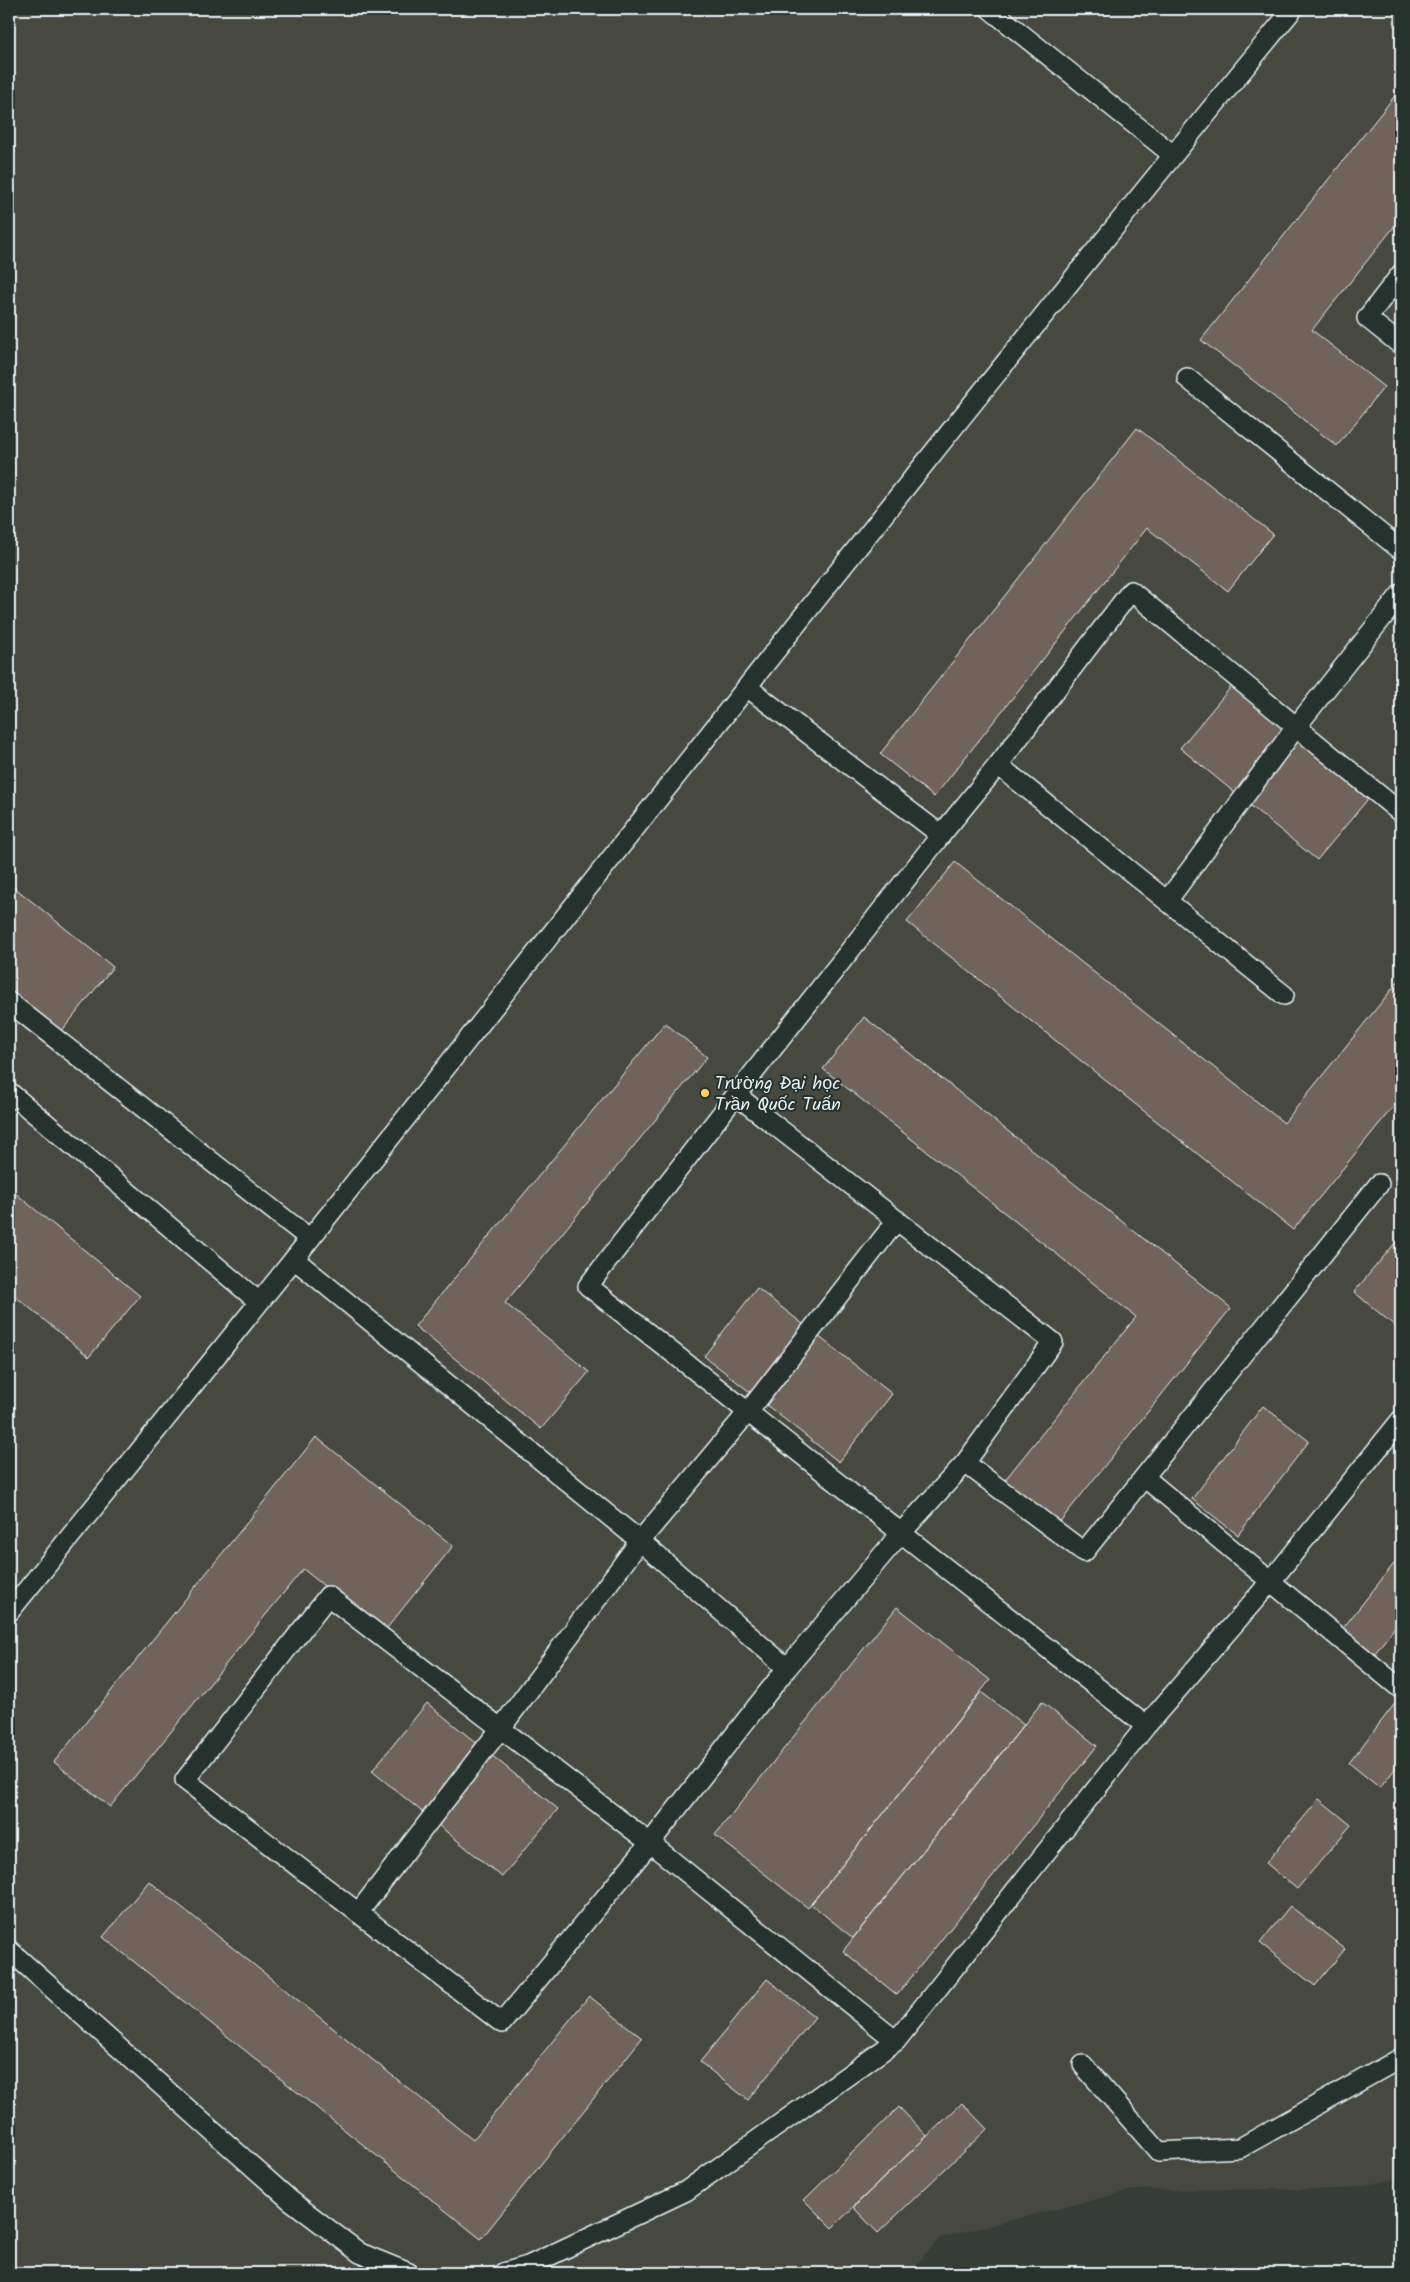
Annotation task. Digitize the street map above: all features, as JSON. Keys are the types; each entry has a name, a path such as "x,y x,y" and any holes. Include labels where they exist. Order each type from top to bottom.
{"lane":[{"path":"990,9 1173,155"},
{"path":"9,1612 294,1259 747,687 1173,155 1293,9"},
{"path":"1401,274 1367,318 1401,345"},
{"path":"1187,378 1401,550"},
{"path":"1146,1726 588,1286 736,1095 998,765 1131,591 1401,813"},
{"path":"1167,901 1296,727 1401,594"},
{"path":"747,687 942,835"},
{"path":"998,765 1284,996"},
{"path":"9,1002 310,1238"},
{"path":"9,1092 259,1302"},
{"path":"736,1095 1053,1342 965,1463 901,1533 787,1668 650,1843 502,2023 185,1780 328,1596 650,1843 896,2041"},
{"path":"965,1463 1084,1552 1379,1184"},
{"path":"358,1913 501,1728 640,1541 748,1412 897,1220"},
{"path":"294,1259 640,1541 787,1668"},
{"path":"503,2273 528,2266 686,2191 896,2041 1146,1726 1271,1581 1401,1420"},
{"path":"1144,1477 1401,1689"},
{"path":"9,1950 290,2200 360,2254 408,2273"},
{"path":"1083,2065 1159,2152 1240,2148 1401,2058"}],"shaded area":[{"name":"Trường Đại học Trần Quốc Tuấn","path":"9,9 1401,9 1401,2178 1345,2189 1133,2190 940,2238 909,2273 9,2273"}],"building":[{"path":"1401,88 1401,218 1312,330 1384,387 1337,446 1201,340"},
{"path":"1137,428 1273,534 1228,591 1147,528 934,797 880,754"},
{"path":"1236,681 1373,793 1317,860 1180,748"},
{"path":"955,862 1284,1123 1401,978 1401,1097 1293,1230 907,922"},
{"path":"9,883 113,967 49,1047 9,1015"},
{"path":"864,1017 1231,1308 1054,1529 1000,1486 1136,1317 823,1069"},
{"path":"665,1023 707,1057 505,1303 589,1372 541,1429 415,1326"},
{"path":"9,1188 140,1296 89,1357 9,1291"},
{"path":"1401,1236 1401,1331 1354,1292"},
{"path":"757,1288 892,1394 839,1462 704,1356"},
{"path":"1263,1406 1309,1441 1238,1535 1192,1499"},
{"path":"316,1437 453,1546 383,1633 303,1569 110,1807 54,1762"},
{"path":"1401,1555 1401,1619 1372,1657 1340,1632"},
{"path":"897,1607 990,1680 808,1908 715,1835"},
{"path":"981,1692 1024,1725 853,1938 811,1904"},
{"path":"1400,1697 1401,1761 1380,1788 1349,1763"},
{"path":"1042,1702 1097,1746 897,1995 843,1951"},
{"path":"427,1703 558,1809 502,1877 372,1771"},
{"path":"1319,1799 1351,1825 1297,1889 1266,1863"},
{"path":"149,1881 473,2140 589,1996 642,2038 481,2239 103,1937"},
{"path":"1290,1906 1345,1949 1315,1986 1260,1943"},
{"path":"767,1979 815,2017 748,2100 700,2062"},
{"path":"962,2103 987,2129 878,2233 853,2207"},
{"path":"899,2107 927,2136 832,2228 804,2200"}],"place":[{"name":"Trường Đại học Trần Quốc Tuấn","path":"705,1093"}]}
